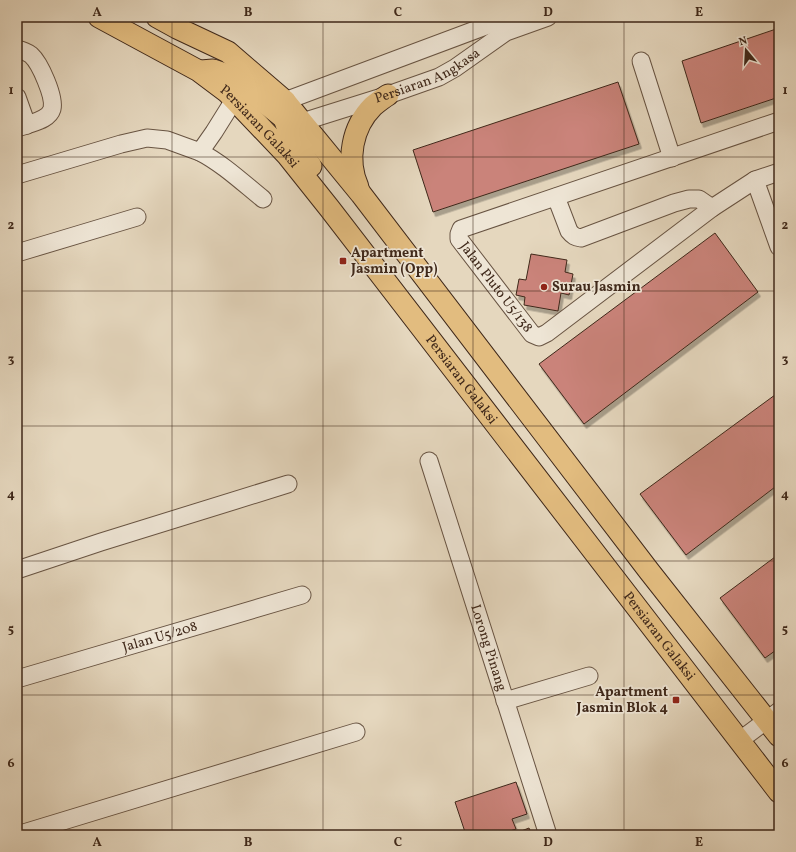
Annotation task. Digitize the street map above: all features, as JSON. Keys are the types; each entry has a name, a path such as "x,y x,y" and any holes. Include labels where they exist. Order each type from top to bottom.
{"main road":[{"name":"Persiaran Galaksi","path":"99,17 199,71 227,92 287,155 779,792"},
{"path":"157,17 228,52 291,114 361,194 649,571 775,722"},
{"path":"199,71 213,70 233,77 291,114"},
{"path":"361,194 354,177 351,158 354,139 361,121 373,106 388,95"},
{"path":"291,114 292,138 328,192 331,200 330,209"}],"street":[{"name":"Persiaran Angkasa","path":"291,114 510,17"},
{"name":"Persiaran Angkasa","path":"291,114 388,95 439,77 455,68 506,32 548,17"},
{"path":"17,49 32,56 43,73 50,90 52,110 47,117 22,127 17,97"},
{"path":"641,60 672,158"},
{"path":"200,152 234,100"},
{"name":"Jalan Pluto U5/138","path":"779,122 461,229 459,238 532,334 539,337 547,333 712,208 755,180 779,172"},
{"path":"17,175 121,144 147,138 167,140 212,158 263,199"},
{"path":"755,180 779,247"},
{"path":"556,197 569,231 576,237 581,238 674,202 689,199 700,199 712,208"},
{"path":"17,253 137,217"},
{"name":"Lorong Pinang","path":"429,461 548,835"},
{"path":"17,570 101,542 288,484"},
{"name":"Jalan U5/208","path":"17,679 302,595"},
{"path":"505,701 589,676"},
{"path":"740,740 775,722"},
{"path":"17,835 356,732"}],"building":[{"path":"779,28 779,97 701,123 682,61"},
{"path":"618,82 639,144 433,212 413,150"},
{"path":"715,233 758,292 584,424 539,364"},
{"name":"Surau Jasmin","path":"531,254 567,260 565,272 573,274 569,295 561,293 558,311 524,305 525,297 516,295 519,279 526,280"},
{"path":"779,392 779,484 686,555 640,494"},
{"path":"779,554 779,648 765,658 720,598"},
{"path":"516,782 527,814 512,819 516,829 498,835 466,835 455,802"},
{"path":"529,828 532,835 511,835"}],"place":[{"name":"Apartment Jasmin (Opp)","path":"343,261"},
{"name":"Surau Jasmin","path":"544,287"},
{"name":"Apartment Jasmin Blok 4","path":"676,700"}]}
